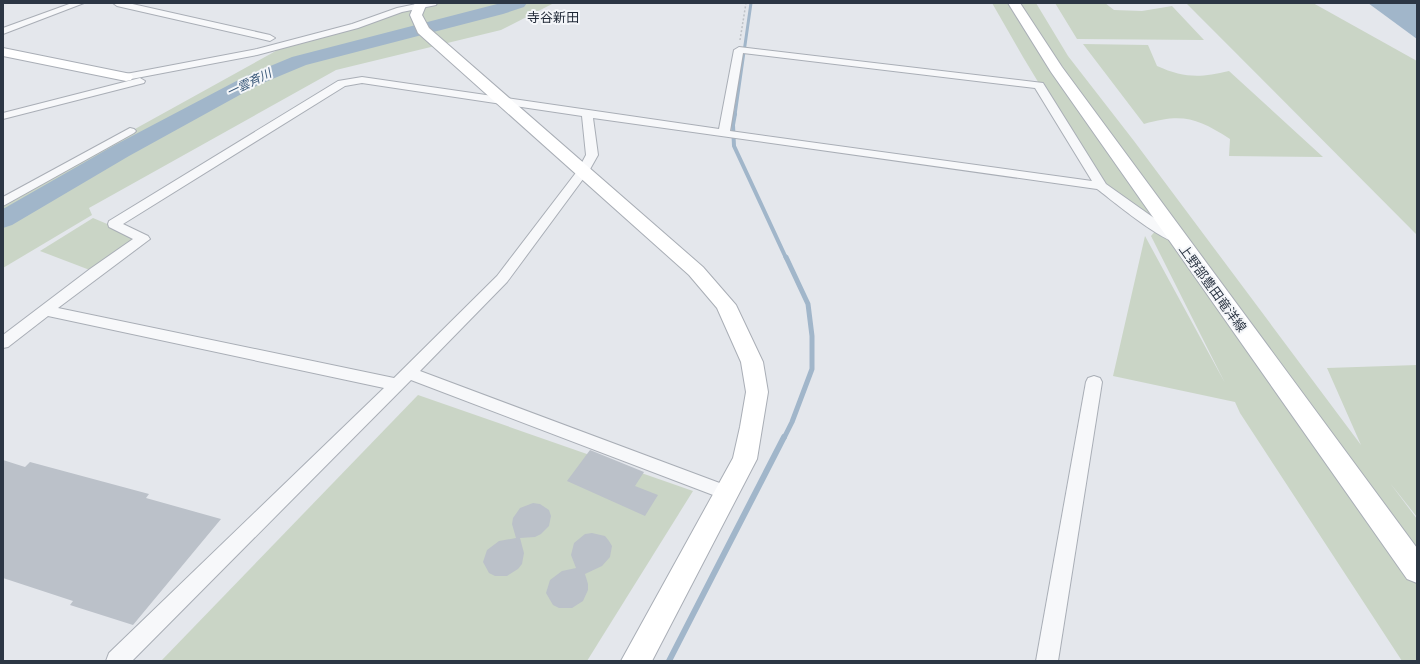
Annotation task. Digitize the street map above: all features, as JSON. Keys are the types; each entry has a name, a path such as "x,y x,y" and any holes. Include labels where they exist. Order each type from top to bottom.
{"street":[{"path":"3,31 80,3"},
{"path":"117,3 270,38"},
{"path":"3,116 161,76 208,70 355,26 384,15 419,8 433,3"},
{"name":"上野部豊田竜洋線","path":"1014,3 1056,69 1417,570"},
{"path":"419,8 423,30 696,271 726,305 741,334 752,362 757,392 745,459 636,661"},
{"path":"724,132 739,50 1039,85 1101,186 1157,228 1178,240"},
{"path":"3,52 126,77 213,59 255,56"},
{"path":"3,343 95,272 143,239 114,224 342,83 362,80 587,114 1101,186"},
{"path":"117,661 403,379 502,279 583,171 592,155 587,114"},
{"path":"3,202 130,131"},
{"path":"46,310 403,379 727,493"},
{"path":"1047,661 1094,382"}],"path":[{"path":"739,50 746,3"}],"green space":[{"path":"420,3 554,3 501,30 336,70 89,208 92,215 3,268 3,202 283,47"},
{"path":"992,3 1036,3 1068,56 1134,141 1361,445 1327,368 1417,365 1417,517 1390,483 1417,519 1417,661 1402,661 1240,413 1235,402 1113,376 1145,236 1225,383 1151,236 1157,229 1101,186"},
{"path":"1055,3 1105,3 1114,10 1142,11 1172,6 1204,40 1077,39"},
{"path":"1186,3 1313,3 1417,61 1417,235"},
{"path":"1083,44 1148,45 1157,66 1184,75 1201,76 1229,71 1323,157 1229,156 1230,139 1199,122 1180,118 1144,124"},
{"path":"93,218 143,239 95,272 40,251"},
{"path":"418,395 693,491 587,661 161,661"}],"water":[{"path":"1368,3 1417,3 1417,39"}],"building":[{"path":"590,450 644,472 635,486 658,495 645,516 567,481"},
{"path":"3,460 25,467 30,462 149,494 146,498 221,519 133,625 70,605 73,601 3,578"},
{"path":"533,503 540,504 549,510 551,516 549,526 541,534 535,537 520,538 524,553 522,564 518,569 507,576 495,576 489,573 483,562 487,550 499,541 516,538 512,524 513,518 520,508"},
{"path":"592,533 605,536 609,541 612,546 610,557 602,566 585,574 588,590 583,601 572,608 559,608 553,605 546,593 550,580 562,571 576,568 571,555 574,543 585,534"}],"waterway":[{"name":"一雲斉川","path":"3,220 121,151 251,81 299,61 497,10 518,3"},
{"path":"735,115 751,3"},
{"path":"735,114 733,125 734,146 786,258"},
{"path":"784,438 792,422 812,369 812,336 808,304 786,257"},
{"path":"669,661 784,437"}],"district":[{"name":"寺谷新田","path":"553,17"}]}
